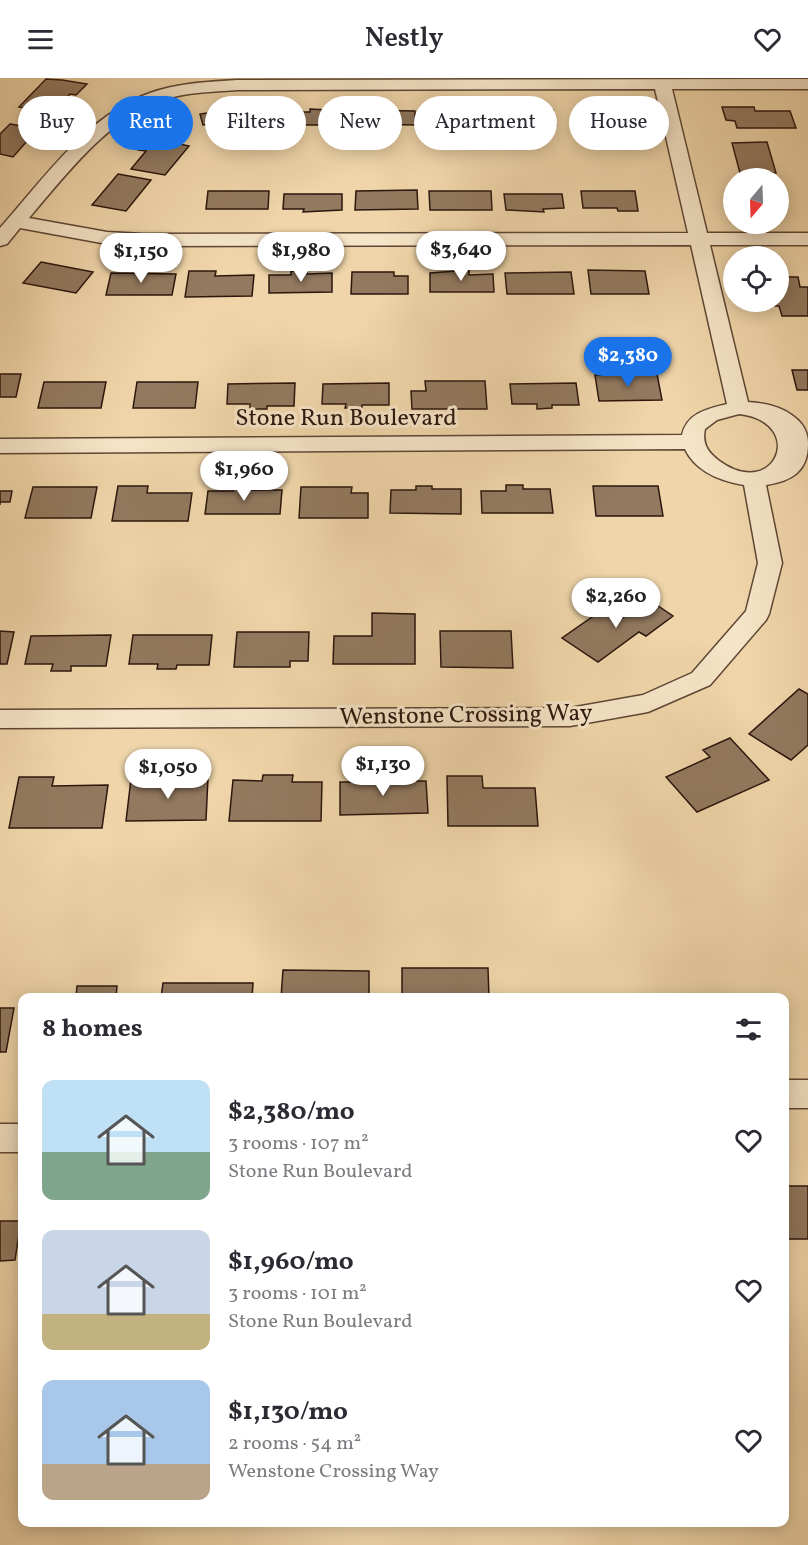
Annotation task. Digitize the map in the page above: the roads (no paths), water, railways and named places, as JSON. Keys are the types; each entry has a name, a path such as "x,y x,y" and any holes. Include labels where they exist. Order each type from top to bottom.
{"street":[{"path":"662,84 739,408"},
{"path":"0,240 93,136 148,93 237,85 808,84"},
{"path":"17,222 107,238 142,240 808,239"},
{"path":"739,408 766,411 790,422 801,431 807,443 806,454 800,464 788,472 773,477 754,478 720,471 706,463 696,453 692,442 692,431 698,422 708,415 739,408"},
{"name":"Stone Run Boulevard","path":"0,446 692,442"},
{"name":"Wenstone Crossing Way","path":"0,719 570,717 648,703 701,678 757,614 770,563 754,478"},
{"path":"789,1094 808,1094"},
{"path":"0,1138 18,1138"}]}
